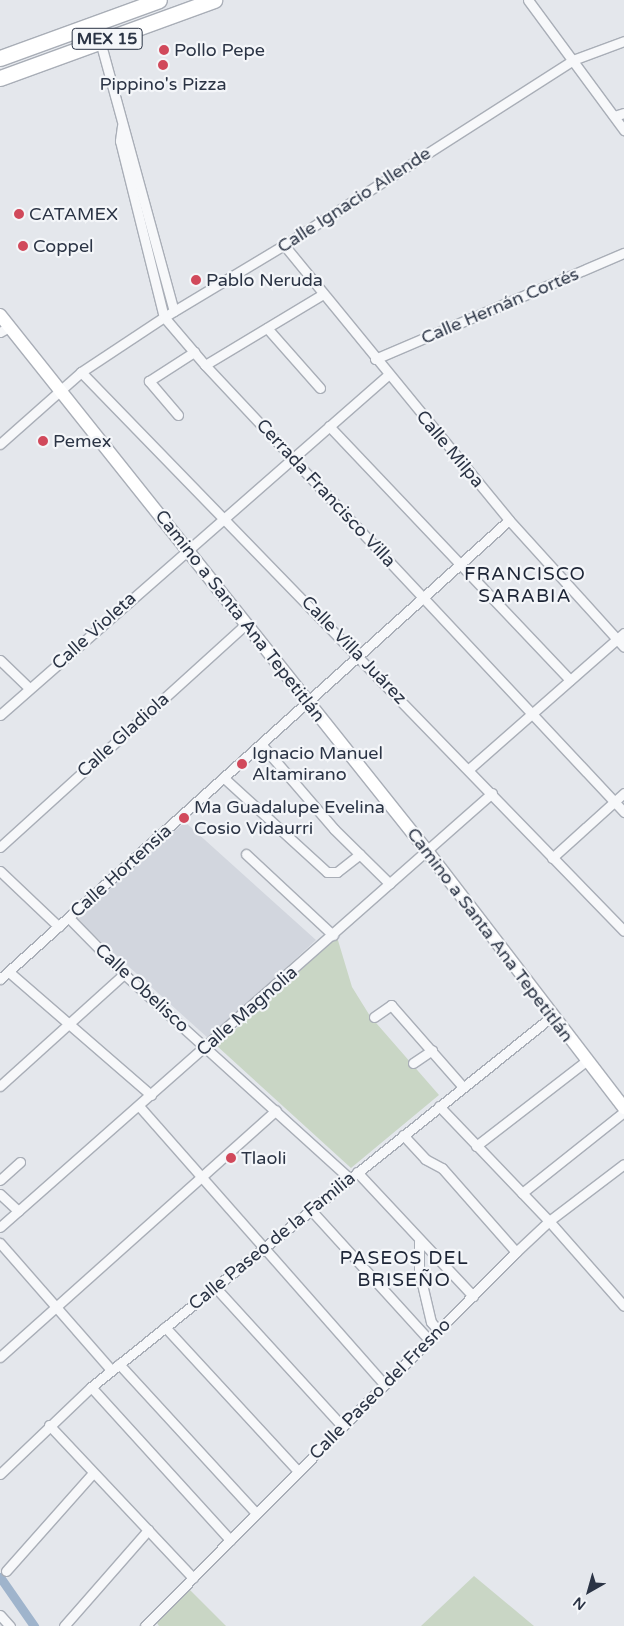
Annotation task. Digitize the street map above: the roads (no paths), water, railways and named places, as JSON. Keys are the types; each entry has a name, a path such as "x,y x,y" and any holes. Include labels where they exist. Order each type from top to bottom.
{"highway":[{"name":"MEX 15","path":"0,58 159,0"},
{"name":"MEX 15","path":"0,78 214,0"}],"street":[{"path":"528,0 624,130"},
{"name":"Cerrada Francisco Villa","path":"100,41 122,126 129,138 174,311"},
{"name":"Calle Ignacio Allende","path":"0,444 81,372 164,317 284,245 573,60 624,42"},
{"path":"614,116 624,113"},
{"name":"Cerrada Francisco Villa","path":"122,126 120,141 164,317 205,365 533,712 624,812"},
{"name":"Calle Milpa","path":"284,245 388,375 509,520 620,636 624,647"},
{"name":"Calle Hernán Cortés","path":"375,359 624,253"},
{"path":"205,365 323,294"},
{"name":"Camino a Santa Ana Tepetitlán","path":"0,315 5,329 61,390 427,851 551,1017 624,1110"},
{"path":"267,328 320,388"},
{"path":"178,415 148,381 194,352"},
{"name":"Calle Villa Juárez","path":"81,372 624,930"},
{"path":"187,548 388,375"},
{"path":"329,426 570,680"},
{"name":"Calle Hortensia","path":"0,980 509,520"},
{"name":"Calle Violeta","path":"0,714 187,548"},
{"name":"Calle Gladiola","path":"0,847 246,624"},
{"path":"469,769 620,636"},
{"path":"0,660 29,688"},
{"path":"261,744 334,829 390,884"},
{"path":"224,778 327,872 337,872 360,854"},
{"name":"Calle Magnolia","path":"0,1227 492,793"},
{"path":"552,858 624,793"},
{"path":"246,854 332,935"},
{"path":"0,871 58,927"},
{"name":"Calle Obelisco","path":"69,918 124,974 349,1178"},
{"path":"9,972 151,1095"},
{"path":"0,1086 124,974"},
{"path":"374,1017 392,1005 464,1087"},
{"name":"Calle Paseo de la Familia","path":"0,1474 49,1425 91,1387 551,1017"},
{"path":"413,1063 432,1050"},
{"path":"476,1146 586,1061"},
{"path":"138,1106 202,1176 262,1248 384,1384"},
{"path":"439,1106 549,1221 624,1306"},
{"path":"0,1357 276,1110"},
{"path":"522,1193 624,1110"},
{"path":"403,1135 425,1159 442,1168 516,1252"},
{"path":"0,1180 20,1162"},
{"name":"Calle Paseo del Fresno","path":"145,1626 516,1252 549,1221 624,1164"},
{"path":"357,1172 472,1296"},
{"path":"0,1194 18,1211"},
{"path":"310,1209 429,1340"},
{"path":"419,1241 419,1270 431,1322 439,1331"},
{"path":"0,1243 112,1370"},
{"path":"215,1287 342,1426"},
{"path":"165,1327 298,1471"},
{"path":"119,1364 256,1513"},
{"path":"91,1387 230,1540"},
{"path":"49,1425 193,1578"},
{"path":"6,1572 93,1472"},
{"path":"64,1626 148,1530"},
{"path":"0,1615 7,1625"}],"waterway":[{"path":"0,1577 34,1626"}],"place":[{"name":"Pollo Pepe","path":"164,50"},
{"name":"Pippino's Pizza","path":"163,65"},
{"name":"CATAMEX","path":"19,214"},
{"name":"Coppel","path":"23,246"},
{"name":"Pablo Neruda","path":"196,280"},
{"name":"Pemex","path":"43,441"},
{"name":"Ignacio Manuel Altamirano","path":"242,764"},
{"name":"Ma Guadalupe Evelina Cosio Vidaurri","path":"184,818"},
{"name":"Tlaoli","path":"231,1158"}],"district":[{"name":"FRANCISCO SARABIA","path":"525,586"},
{"name":"PASEOS DEL BRISEÑO","path":"404,1270"}]}
